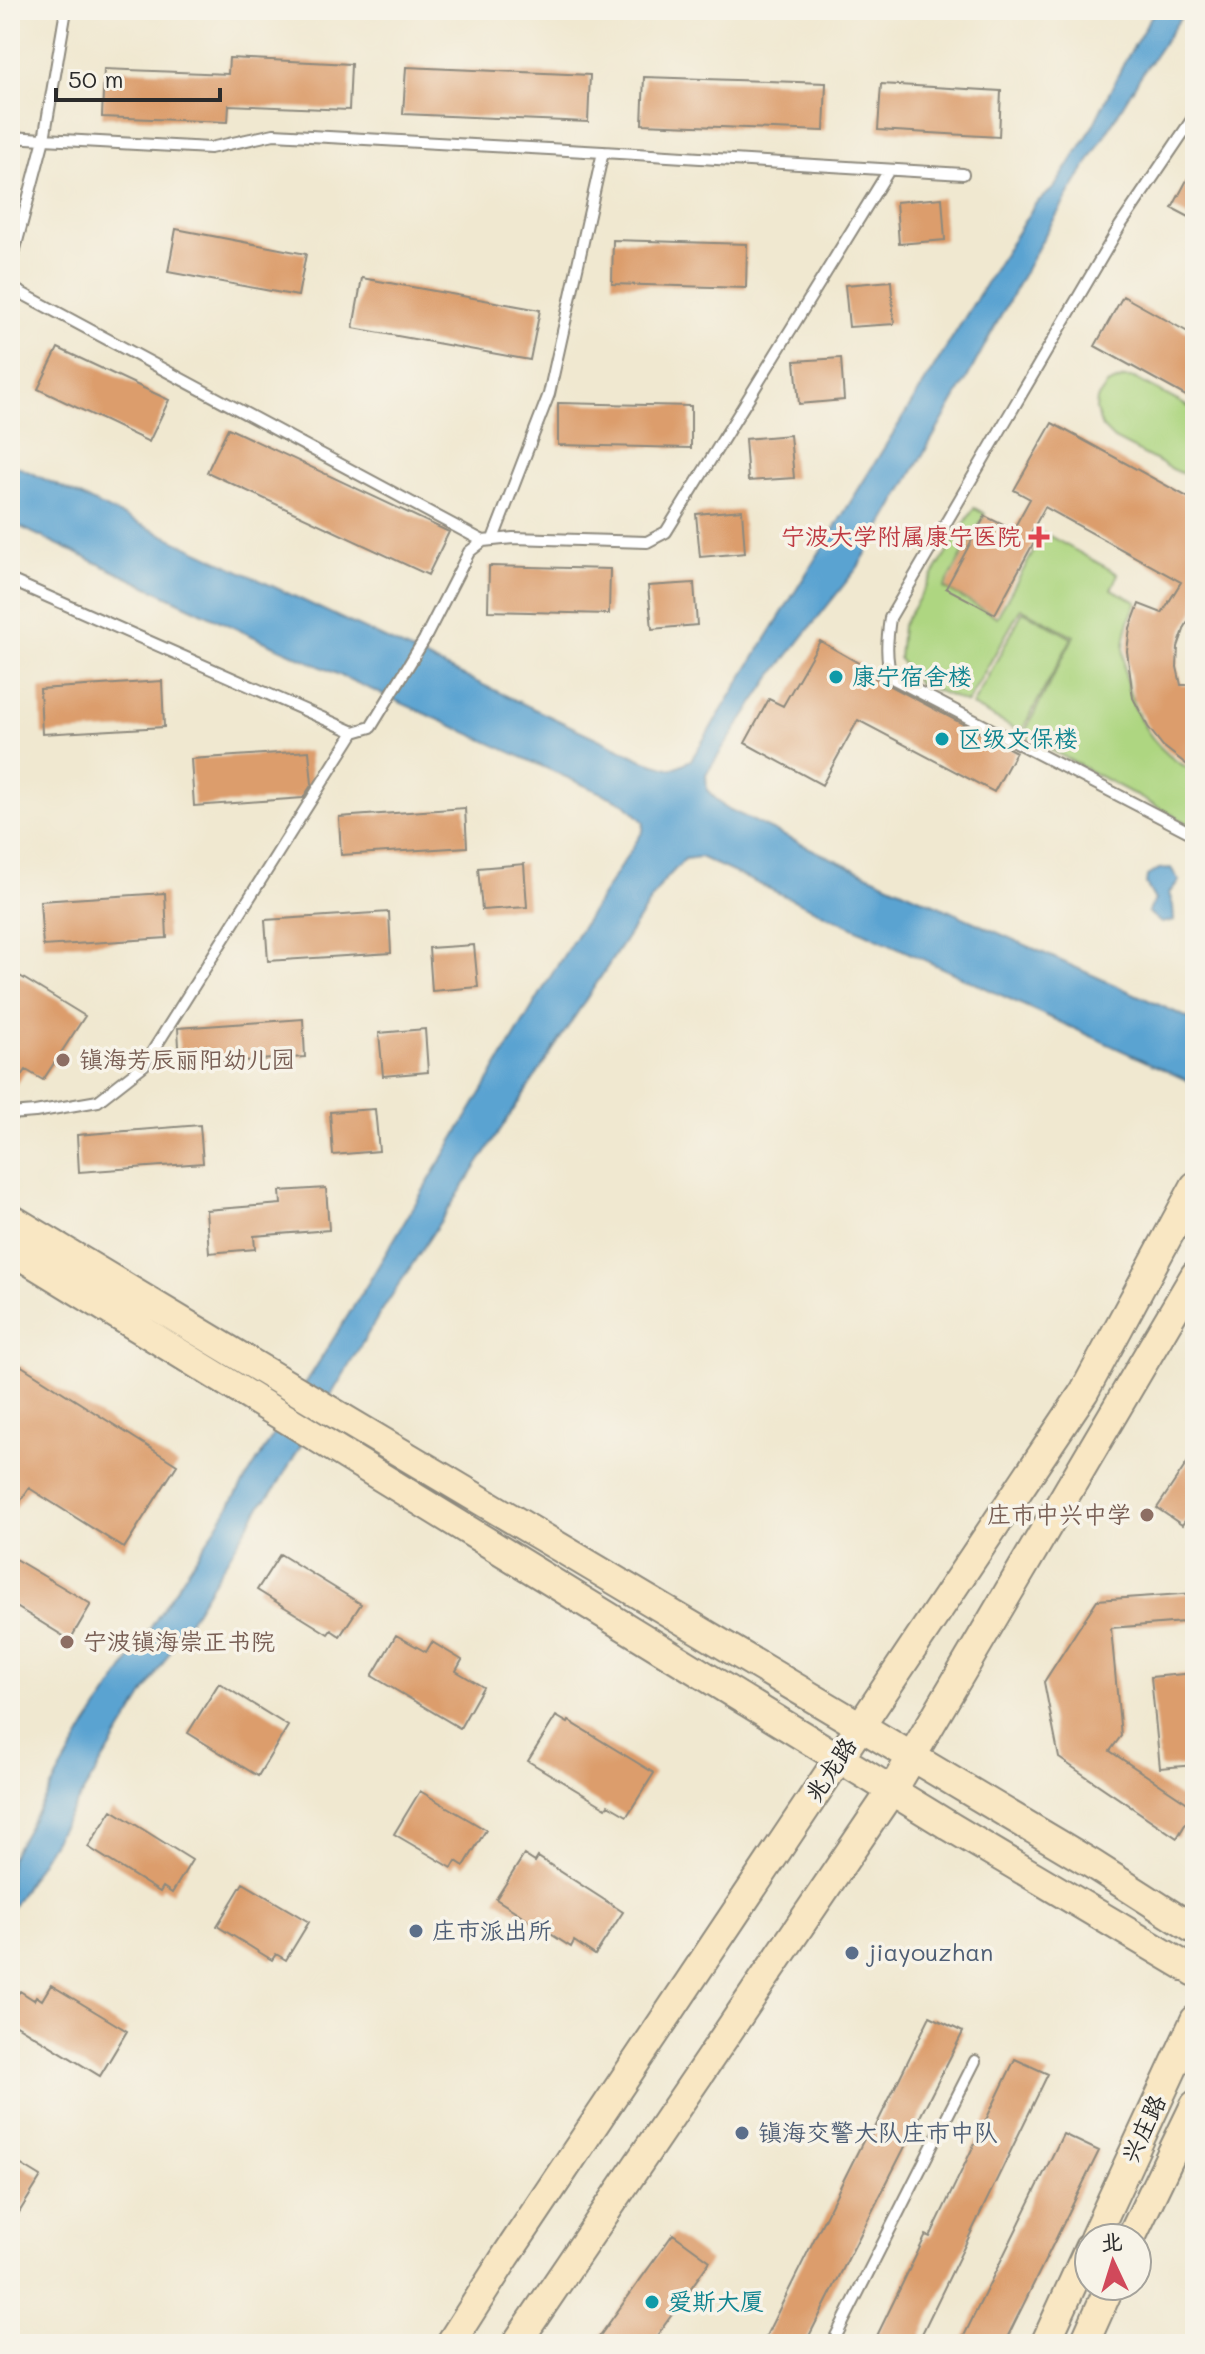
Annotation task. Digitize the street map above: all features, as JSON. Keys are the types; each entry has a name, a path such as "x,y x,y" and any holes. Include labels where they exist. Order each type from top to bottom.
{"street":[{"name":"兆龙路","path":"450,2344 1084,1392 1195,1186"},
{"path":"10,1218 296,1389 322,1422 839,1758 1195,1972"},
{"path":"10,1249 281,1414 322,1422 860,1726 1092,1864 1195,1930"},
{"path":"516,2344 913,1757 1195,1275"},
{"name":"兴庄路","path":"1101,2222 1195,2020"},
{"name":"兴庄路","path":"1139,2222 1195,2105"},
{"path":"1045,2344 1073,2283"},
{"path":"1084,2344 1103,2302"}],"lane":[{"path":"10,268 44,139 66,10"},
{"path":"1195,115 1120,226 890,618 887,644 892,678 1195,835"},
{"path":"10,137 210,148 274,134 963,174"},
{"path":"488,540 549,394 603,152"},
{"path":"10,580 354,732 371,727 424,640 469,552 488,540 647,542 666,532 889,170"},
{"path":"10,287 488,540"},
{"path":"10,1114 98,1101 144,1065 354,732"},
{"path":"832,2344 975,2061"}],"green space":[{"path":"1124,378 1134,378 1195,410 1195,472 1180,473 1114,439 1102,427 1096,410 1097,399 1107,385"},
{"path":"974,508 985,514 944,588 997,617 1044,533 1118,574 1111,589 1137,602 1124,646 1128,689 1147,730 1160,747 1195,771 1195,827 1023,735 1074,636 1021,608 967,703 918,683 899,659 902,626"},
{"path":"1023,611 1072,638 1021,732 972,706"}],"water":[{"path":"1155,10 1186,10 1140,77 1047,231 966,380 858,567 771,677 706,774 707,790 724,807 1195,1021 1195,1084 700,857 685,859 663,882 379,1315 275,1489 262,1503 10,1911 10,1859 86,1727 218,1524 370,1280 555,969 643,831 644,822 626,804 248,634 10,522 10,463 645,761 672,769 691,760 1035,204 1054,188 1091,130 1124,63"},
{"path":"1171,868 1179,881 1169,893 1174,921 1161,923 1148,912 1155,900 1146,884 1147,876 1159,869"}],"building":[{"path":"229,58 351,64 349,110 229,105 228,122 102,117 104,69 228,74"},
{"path":"406,67 590,75 588,122 403,114"},
{"path":"644,77 826,83 824,131 642,124"},
{"path":"881,84 1001,91 999,137 878,130"},
{"path":"1195,165 1195,220 1172,208"},
{"path":"942,198 945,240 899,244 896,202"},
{"path":"176,229 306,254 298,296 168,272"},
{"path":"613,240 747,244 746,288 612,284"},
{"path":"362,278 540,310 530,360 353,328"},
{"path":"891,281 894,324 849,327 845,285"},
{"path":"1123,296 1195,336 1195,401 1095,346"},
{"path":"58,348 169,400 149,442 38,389"},
{"path":"841,358 844,400 799,404 795,361"},
{"path":"558,403 691,406 691,448 558,445"},
{"path":"1052,423 1195,501 1195,610 1178,647 1177,667 1181,685 1195,685 1195,771 1163,746 1148,727 1133,698 1127,651 1130,628 1139,604 1162,613 1181,582 1045,507 1028,538 1034,542 995,614 946,588 985,516 1013,530 1030,499 1014,490"},
{"path":"228,428 449,532 428,575 207,472"},
{"path":"790,435 794,478 748,481 745,439"},
{"path":"742,510 745,553 700,557 696,514"},
{"path":"489,566 610,569 609,614 488,611"},
{"path":"694,583 697,625 652,629 648,586"},
{"path":"820,641 874,672 872,676 1016,752 994,792 858,720 822,785 745,743 769,699 783,706"},
{"path":"162,681 164,727 42,734 40,689"},
{"path":"309,751 312,784 303,798 194,806 191,759"},
{"path":"465,808 467,847 341,855 339,817"},
{"path":"524,864 527,907 482,910 478,868"},
{"path":"165,893 167,938 43,946 40,901"},
{"path":"389,912 391,953 268,961 265,920"},
{"path":"474,945 478,987 432,991 429,948"},
{"path":"10,970 85,1016 43,1080 26,1070 10,1093"},
{"path":"303,1019 305,1057 180,1065 178,1028"},
{"path":"425,1029 428,1072 383,1076 379,1033"},
{"path":"375,1109 379,1151 333,1155 330,1112"},
{"path":"200,1125 203,1163 79,1172 77,1135"},
{"path":"326,1188 329,1230 254,1236 255,1249 209,1253 206,1210 281,1204 280,1191"},
{"path":"20,1365 177,1465 124,1548 29,1488 10,1517 10,1380"},
{"path":"1195,1451 1195,1506 1182,1525 1157,1508"},
{"path":"280,1554 361,1604 340,1636 331,1630 328,1634 257,1590"},
{"path":"10,1556 91,1604 70,1640 10,1603"},
{"path":"1195,1593 1195,1621 1111,1628 1121,1736 1110,1751 1195,1808 1177,1838 1059,1758 1044,1682 1097,1600"},
{"path":"396,1635 426,1652 432,1642 462,1660 456,1671 483,1687 460,1728 372,1676"},
{"path":"1195,1673 1195,1765 1160,1768 1151,1677"},
{"path":"219,1683 288,1726 258,1776 188,1733"},
{"path":"556,1716 654,1773 627,1816 608,1805 606,1808 528,1761"},
{"path":"420,1791 486,1830 464,1866 456,1861 452,1868 394,1834"},
{"path":"112,1810 192,1860 172,1893 163,1887 160,1892 88,1847"},
{"path":"524,1855 535,1862 538,1857 623,1912 595,1955 574,1941 571,1947 496,1899"},
{"path":"243,1883 309,1922 286,1960 276,1954 272,1960 217,1926"},
{"path":"51,1985 127,2031 100,2076 10,2021 10,2006 20,1991 34,2000 36,1996 42,2000"},
{"path":"930,2016 963,2032 805,2344 762,2344 866,2135 870,2138"},
{"path":"1015,2059 1048,2074 917,2344 873,2344 926,2235 930,2237"},
{"path":"1063,2134 1099,2151 1004,2344 960,2344"},
{"path":"10,2158 41,2177 10,2227"},
{"name":"爱斯大厦","path":"673,2234 710,2261 651,2344 594,2344"}],"place":[{"name":"宁波大学附属康宁医院","path":"1039,537"},
{"name":"康宁宿舍楼","path":"836,677"},
{"name":"区级文保楼","path":"942,739"},
{"name":"镇海芳辰丽阳幼儿园","path":"63,1060"},
{"name":"庄市中兴中学","path":"1147,1515"},
{"name":"宁波镇海崇正书院","path":"67,1642"},
{"name":"庄市派出所","path":"416,1931"},
{"name":"jiayouzhan","path":"852,1953"},
{"name":"镇海交警大队庄市中队","path":"742,2133"},
{"name":"爱斯大厦","path":"652,2302"}]}
